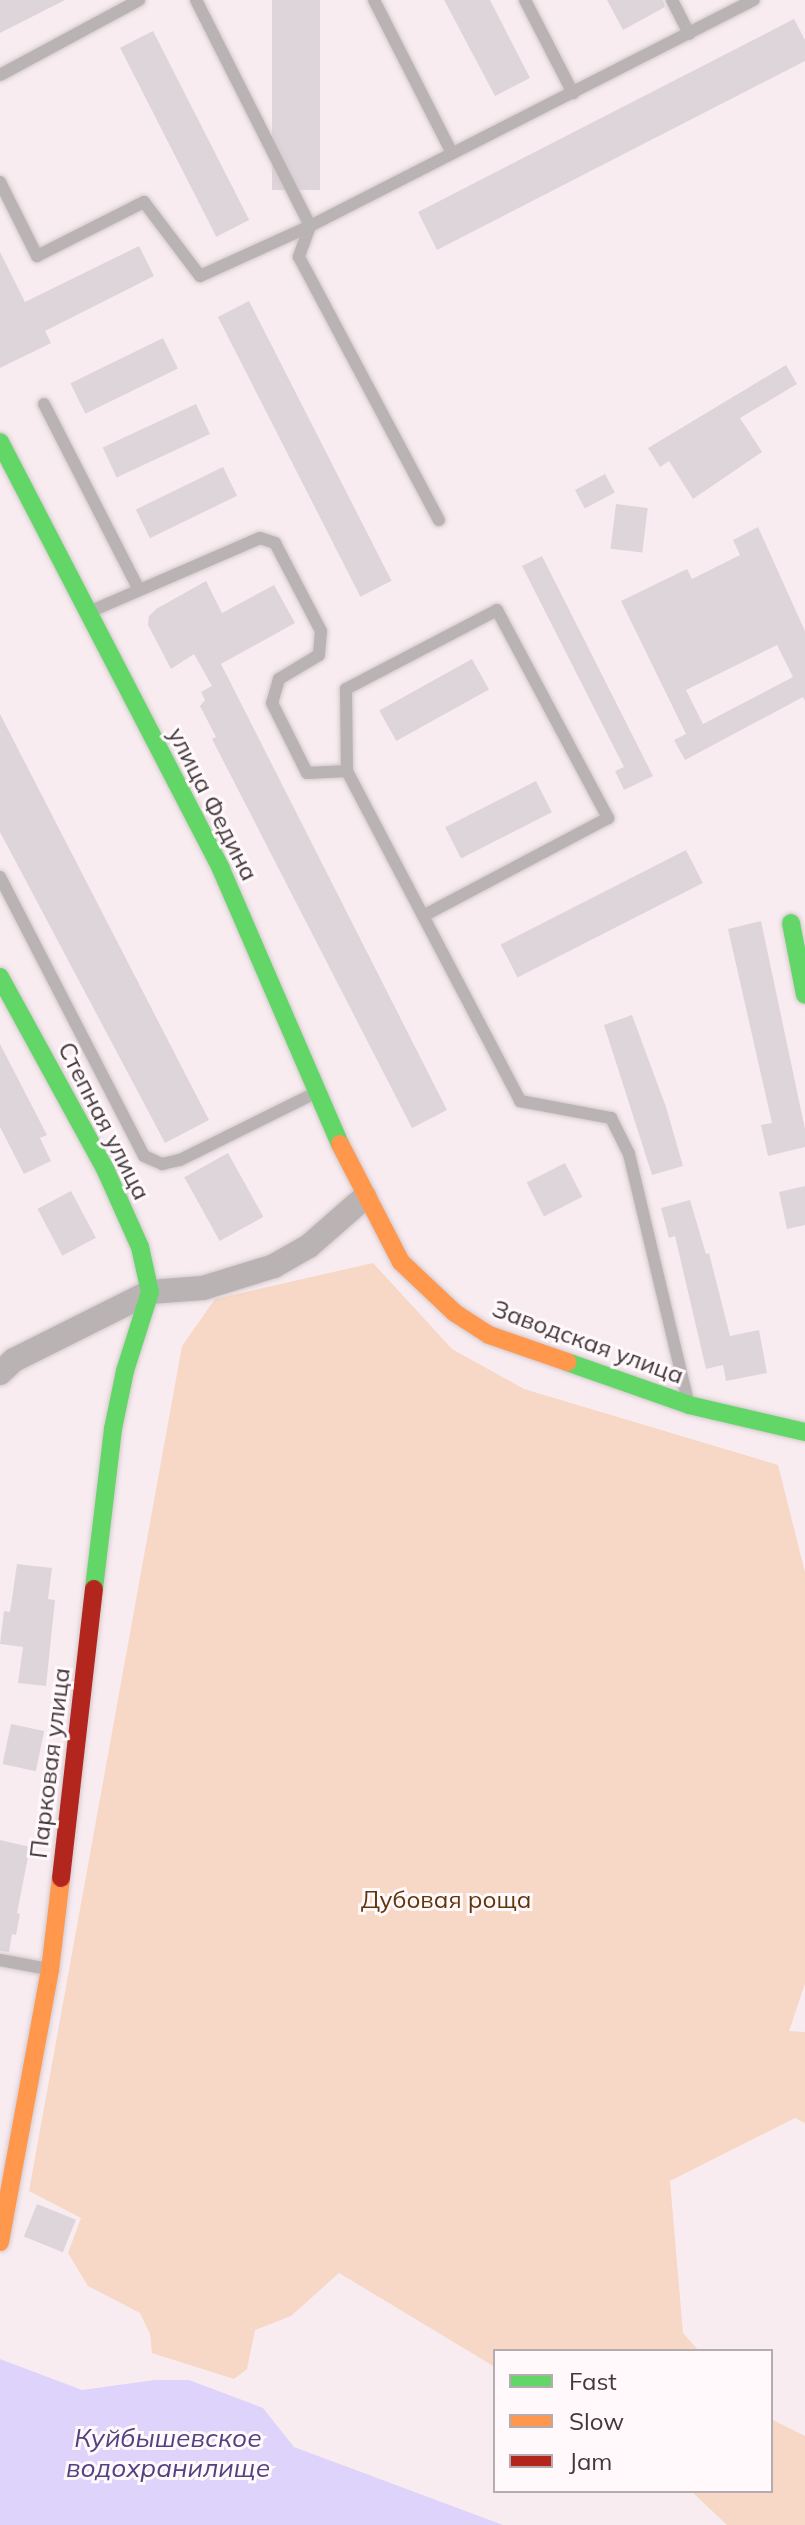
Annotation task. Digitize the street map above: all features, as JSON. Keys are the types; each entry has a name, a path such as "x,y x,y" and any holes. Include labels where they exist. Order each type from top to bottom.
{"street":[{"name":"улица Федина","path":"0,442 5,464 89,612 221,869 365,1197"},
{"path":"791,923 805,995"},
{"name":"Степная улица","path":"0,977 106,1171 140,1247 150,1292"},
{"name":"Заводская улица","path":"365,1197 401,1262 455,1313 489,1335 689,1405 805,1432"},
{"path":"5,1360 150,1292 203,1288 274,1266 309,1246 365,1197"},
{"name":"Парковая улица","path":"0,2242 50,1970 113,1429 125,1371 150,1292"}],"lane":[{"path":"0,75 139,0"},
{"path":"196,0 310,226 299,257 439,520"},
{"path":"374,0 452,153"},
{"path":"525,0 573,93"},
{"path":"672,0 689,34"},
{"path":"0,182 37,256 144,202 200,276 310,226 754,0"},
{"path":"44,404 139,590"},
{"path":"89,612 260,538 275,543 321,631 319,655 279,679 272,703 307,773 347,771"},
{"path":"423,916 608,818 497,610 346,689 347,771 423,916 520,1101 611,1118 629,1154 689,1405"},
{"path":"0,877 144,1156 162,1164 180,1160 317,1092"},
{"path":"0,1960 50,1970"}],"green space":[{"name":"Дубовая роща","path":"373,1263 452,1349 524,1389 778,1465 805,1572 805,1984 789,2031 805,2032 805,2123 795,2118 670,2181 683,2333 697,2349 493,2349 493,2366 339,2273 291,2316 255,2330 247,2369 234,2379 152,2353 150,2334 140,2313 88,2286 68,2253 81,2218 29,2191 182,1346 215,1299"},
{"path":"773,2420 805,2436 805,2525 727,2525 693,2493 773,2493"}],"water":[{"name":"Куйбышевское водохранилище","path":"0,2359 82,2390 155,2380 189,2380 263,2408 294,2447 503,2525 0,2525"}],"building":[{"path":"0,0 65,0 0,33"},
{"path":"272,0 320,0 320,190 272,190"},
{"path":"444,0 490,0 530,78 495,96"},
{"path":"607,0 663,0 665,7 623,30"},
{"path":"794,19 805,40 805,61 437,250 418,212"},
{"path":"153,31 249,220 216,237 120,48"},
{"path":"139,246 154,276 45,331 51,343 0,368 0,252 25,302"},
{"path":"249,301 392,581 360,597 218,317"},
{"path":"163,338 178,369 85,414 70,383"},
{"path":"786,365 797,384 740,418 762,452 693,499 669,461 660,467 648,448"},
{"path":"196,404 210,434 117,477 103,448"},
{"path":"223,467 237,496 150,538 136,510"},
{"path":"605,474 615,493 585,509 575,490"},
{"path":"616,504 648,508 642,553 611,549"},
{"path":"758,527 805,631 805,701 803,697 685,760 674,740 686,734 621,601 687,569 692,579 740,555 733,540","holes":["777,645 793,677 703,724 686,690"]},
{"path":"542,556 653,776 624,790 615,771 624,767 522,566"},
{"path":"206,581 222,613 274,585 295,623 221,664 447,1110 412,1128 212,739 216,737 200,706 205,700 201,692 212,686 194,654 171,669 148,625 149,616 156,609"},
{"path":"472,659 489,690 396,741 379,710"},
{"path":"0,714 209,1120 165,1143 0,832"},
{"path":"536,781 552,812 461,858 445,827"},
{"path":"686,850 703,883 517,977 501,944"},
{"path":"761,921 805,1129 805,1147 768,1156 761,1125 772,1123 728,929"},
{"path":"632,1015 666,1107 683,1166 652,1175 604,1025"},
{"path":"0,1044 47,1135 40,1138 51,1161 24,1174 0,1127"},
{"path":"228,1153 263,1217 220,1241 184,1177"},
{"path":"565,1163 582,1197 544,1216 527,1183"},
{"path":"805,1186 805,1225 787,1229 779,1192"},
{"path":"71,1191 96,1238 62,1256 37,1209"},
{"path":"690,1200 706,1254 709,1253 730,1336 759,1330 767,1373 726,1381 723,1365 706,1369 675,1236 669,1238 661,1208"},
{"path":"17,1564 52,1568 48,1599 55,1600 46,1686 18,1683 23,1647 0,1644 4,1611 10,1612"},
{"path":"11,1724 44,1731 36,1771 2,1764"},
{"path":"0,1840 30,1847 17,1913 20,1914 16,1935 12,1934 9,1952 0,1951"},
{"path":"37,2204 76,2220 63,2252 24,2236"}],"traffic: fast":[{"path":"0,442 221,869 340,1144"},
{"path":"791,923 805,995"},
{"path":"0,977 106,1171 140,1247 150,1292 125,1371 113,1429 94,1589"},
{"path":"567,1362 689,1405 805,1432"}],"traffic: slow":[{"path":"340,1144 401,1262 455,1313 489,1335 567,1362"},
{"path":"0,2242 50,1970 61,1878"}],"traffic: jam":[{"path":"61,1878 94,1589"}]}
